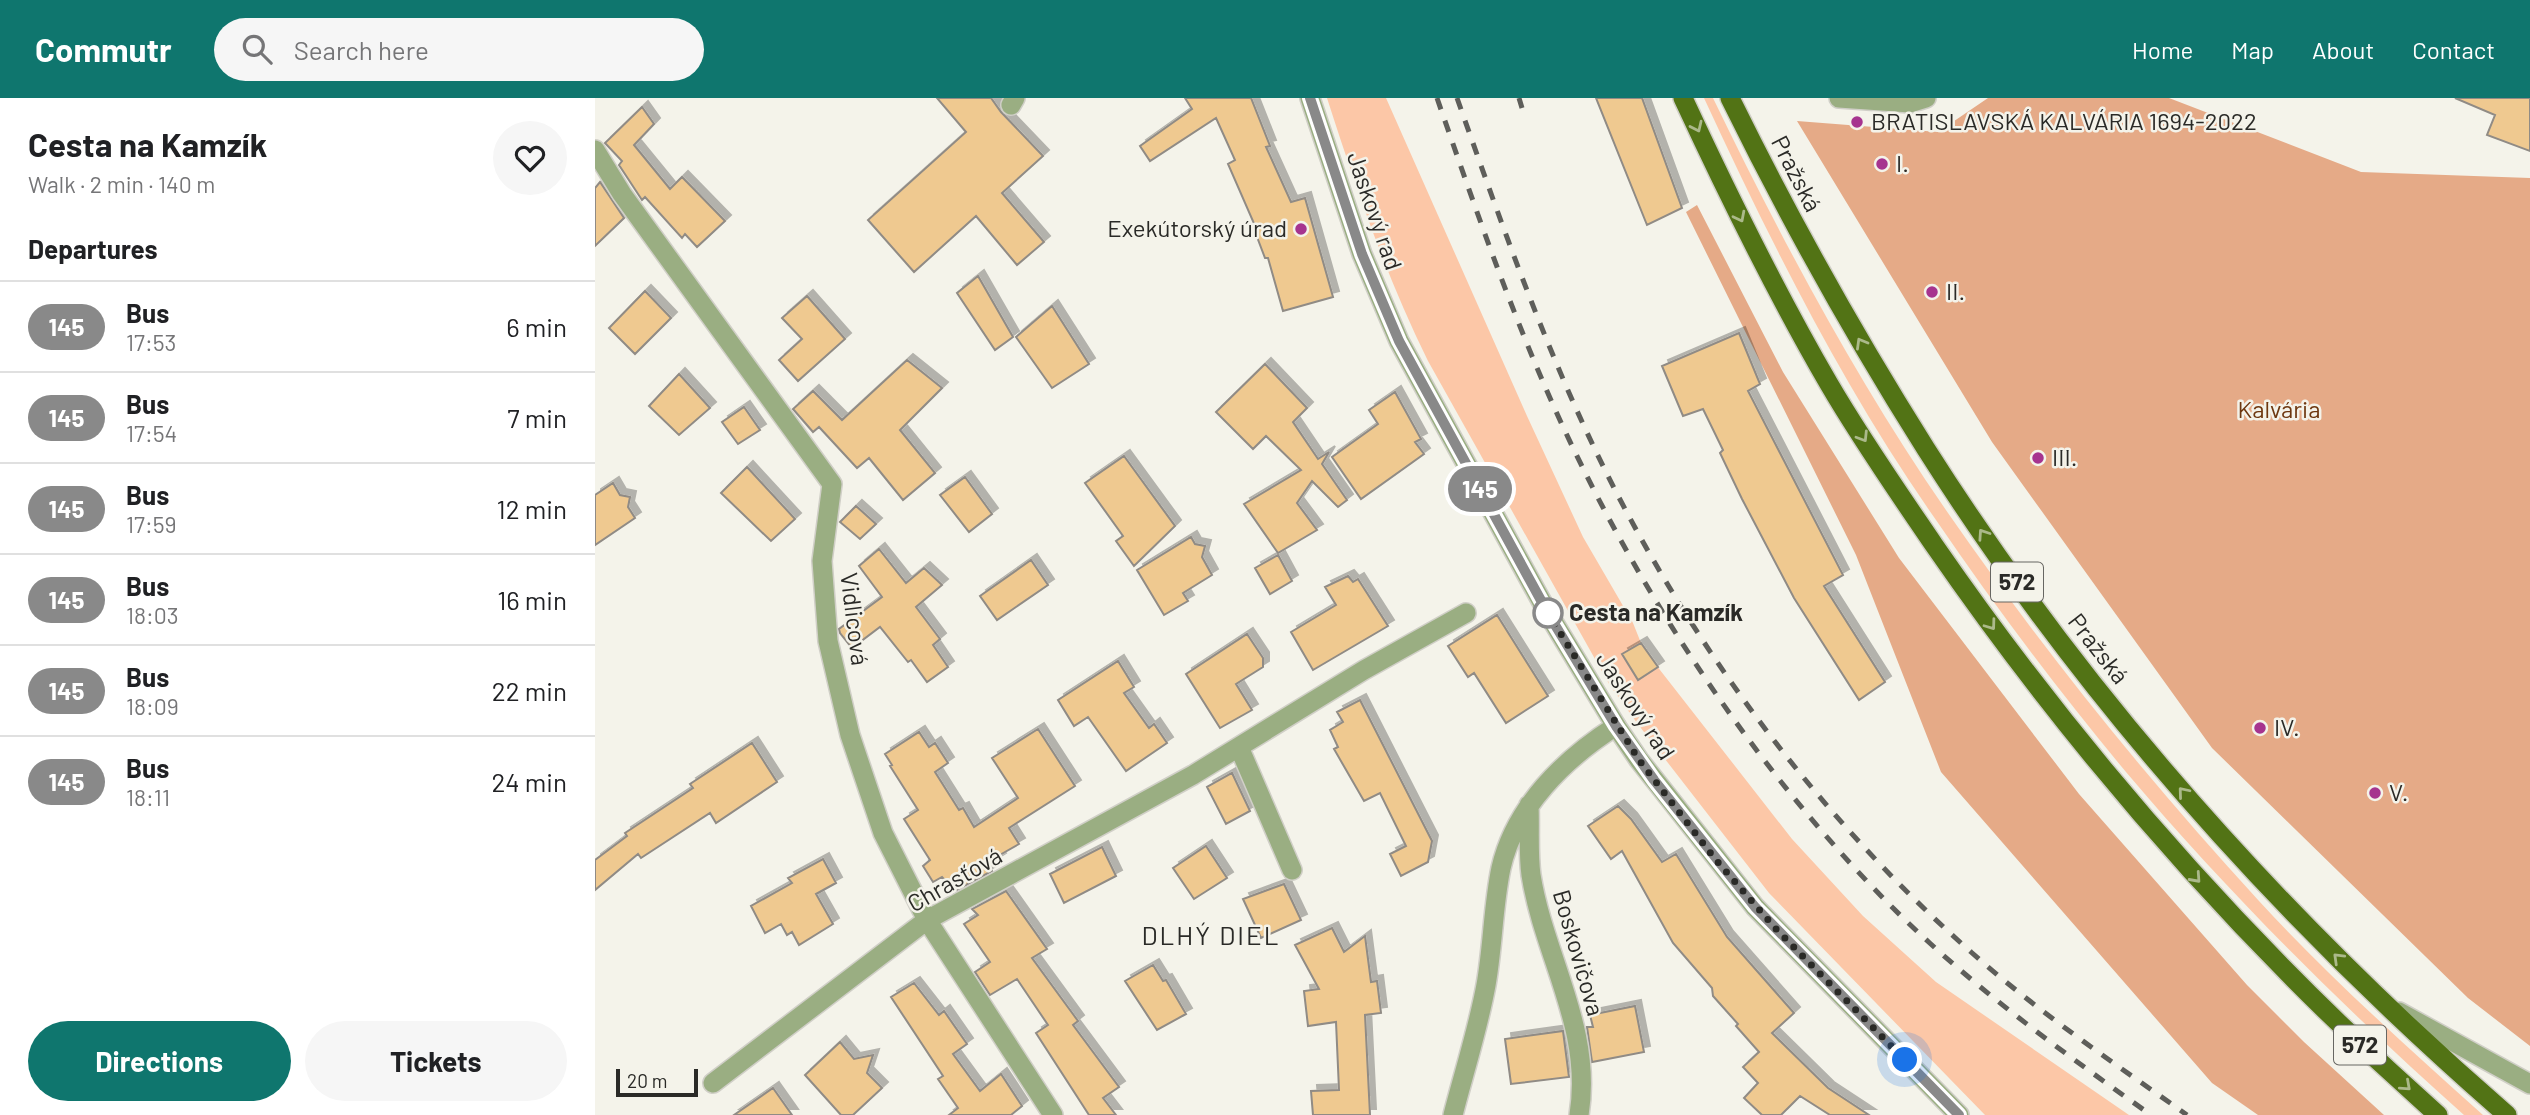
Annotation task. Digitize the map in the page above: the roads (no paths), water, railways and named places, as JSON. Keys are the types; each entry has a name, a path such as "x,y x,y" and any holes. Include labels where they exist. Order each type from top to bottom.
{"main road":[{"name":"572","path":"1683,98 1738,214 1829,385 1890,480 2018,663 2100,767 2229,914 2354,1040 2438,1115"},
{"name":"Pražská","path":"1730,98 1788,213 1870,359 1927,451 2006,567 2121,718 2199,811 2318,938 2507,1115"}],"street":[{"name":"Jaskový rad","path":"1310,98 1362,254 1399,341 1549,615 1616,726 1654,780 1755,907 1959,1115"},
{"path":"1839,98 1918,101"},
{"name":"Vidlicová","path":"595,150 622,194 832,484 822,561 828,641 850,735 883,833 927,920 1053,1115"},
{"name":"Chrasťová","path":"713,1083 927,920 1240,747 1364,670 1466,613"},
{"path":"1453,1115 1486,985 1501,869 1509,841 1529,805 1567,764 1616,726"},
{"path":"1240,747 1292,870"},
{"name":"Boskovičova","path":"1529,805 1531,873 1569,999 1580,1054 1582,1086 1579,1115"},
{"path":"2387,1005 2530,1084"}],"railway":[{"path":"1437,98 1513,308 1565,431 1631,559 1669,622 1751,743 1796,801 1844,856 1923,937 1985,991 2050,1042 2151,1115"},
{"path":"1457,98 1526,289 1585,429 1642,541 1722,669 1814,790 1863,847 1916,901 2023,995 2187,1115"},
{"path":"1519,98 1522,108"}],"place":[{"name":"BRATISLAVSKÁ KALVÁRIA 1694-2022","path":"1857,122"},
{"name":"I.","path":"1882,164"},
{"name":"Exekútorský úrad","path":"1301,229"},
{"name":"II.","path":"1932,292"},
{"name":"III.","path":"2038,458"},
{"name":"Cesta na Kamzík","path":"1548,613"},
{"name":"IV.","path":"2260,728"},
{"name":"V.","path":"2375,793"}],"district":[{"name":"DLHÝ DIEL","path":"1211,936"}],"park label":[{"name":"Kalvária","path":"2279,410"}]}
